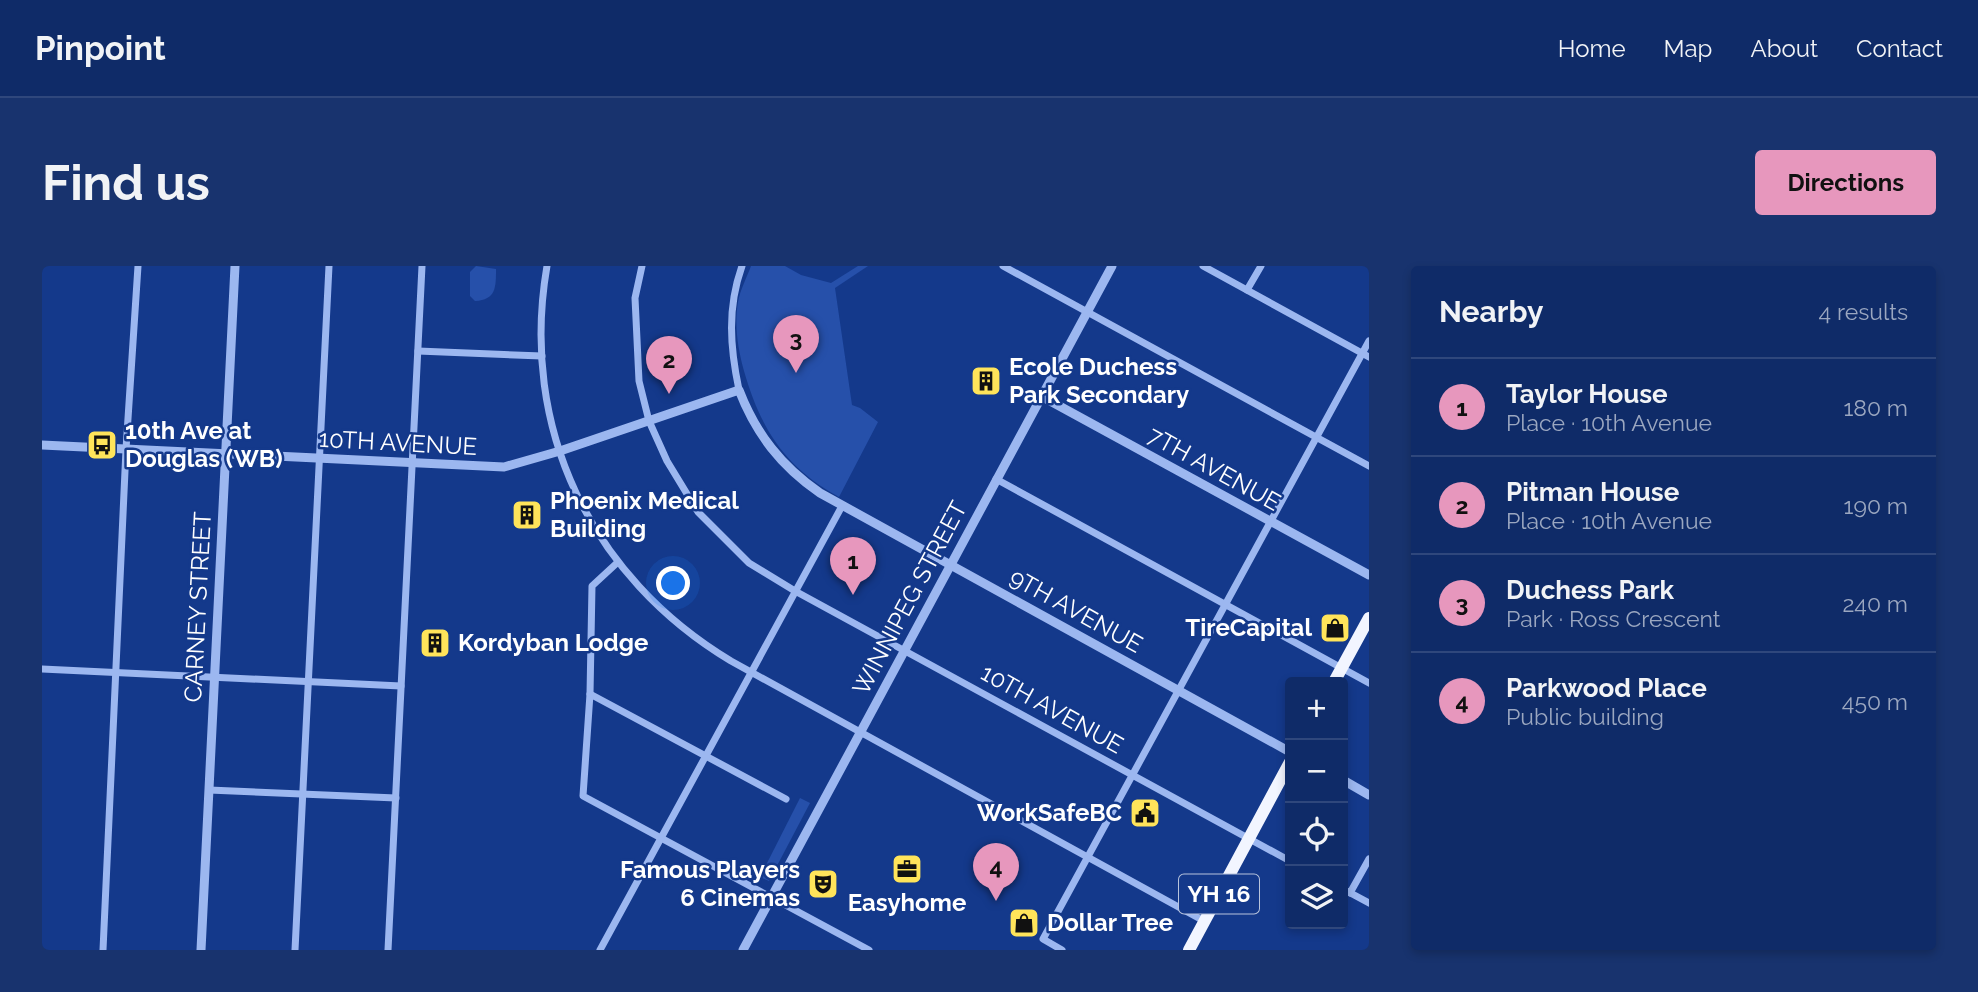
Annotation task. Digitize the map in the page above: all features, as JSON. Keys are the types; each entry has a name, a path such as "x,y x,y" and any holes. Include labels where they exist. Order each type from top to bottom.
{"highway":[{"path":"1336,677 1369,618"},
{"name":"YH 16","path":"1189,950 1285,771"}],"street":[{"path":"103,950 126,449 138,266"},
{"name":"CARNEY STREET","path":"201,950 235,266"},
{"path":"295,950 329,266"},
{"path":"388,950 422,266"},
{"path":"547,266 541,308 542,356 548,400 570,483 598,536 667,615 716,652 751,672 1204,920"},
{"name":"10TH AVENUE","path":"642,266 635,298 639,380 649,421 667,461 698,512 749,563 795,591 1285,857"},
{"path":"739,390 730,327 733,297 742,266"},
{"path":"1003,266 1369,467"},
{"name":"WINNIPEG STREET","path":"743,950 1112,266"},
{"path":"1203,266 1366,355"},
{"path":"1247,290 1261,266"},
{"path":"1062,950 1043,939 1316,438 1366,355 1369,341"},
{"path":"418,351 542,356"},
{"name":"10TH AVENUE","path":"42,445 504,467 560,451 739,390"},
{"name":"9TH AVENUE","path":"739,390 757,429 780,461 800,479 842,506 1285,749"},
{"name":"7TH AVENUE","path":"1041,396 1369,575"},
{"path":"996,479 1369,683"},
{"path":"600,950 842,506"},
{"path":"618,562 592,586 590,694 583,796 869,950"},
{"path":"42,669 401,686"},
{"path":"590,694 786,799"},
{"path":"1348,783 1369,795"},
{"path":"209,790 396,798"},
{"path":"1348,890 1369,859"},
{"path":"1348,892 1369,903"}],"shaded area":[{"path":"476,266 496,269 496,276 491,295 475,301 470,296 470,272"},
{"path":"751,266 785,266 801,275 831,283 858,266 868,266 835,288 852,405 878,422 839,497 790,460 767,429 758,411 744,371 736,320 739,297"},
{"path":"800,798 810,803 769,881 760,877"}],"place":[{"name":"Duchess Park","path":"796,373"},
{"name":"Ecole Duchess Park Secondary","path":"986,381"},
{"name":"Pitman House","path":"669,394"},
{"name":"10th Ave at Douglas (WB)","path":"102,445"},
{"name":"Phoenix Medical Building","path":"527,515"},
{"name":"Taylor House","path":"853,595"},
{"name":"TireCapital","path":"1335,628"},
{"name":"Kordyban Lodge","path":"435,643"},
{"name":"WorkSafeBC","path":"1145,813"},
{"name":"Easyhome","path":"907,869"},
{"name":"Famous Players 6 Cinemas","path":"823,884"},
{"name":"Parkwood Place","path":"996,901"},
{"name":"Dollar Tree","path":"1024,923"}]}
